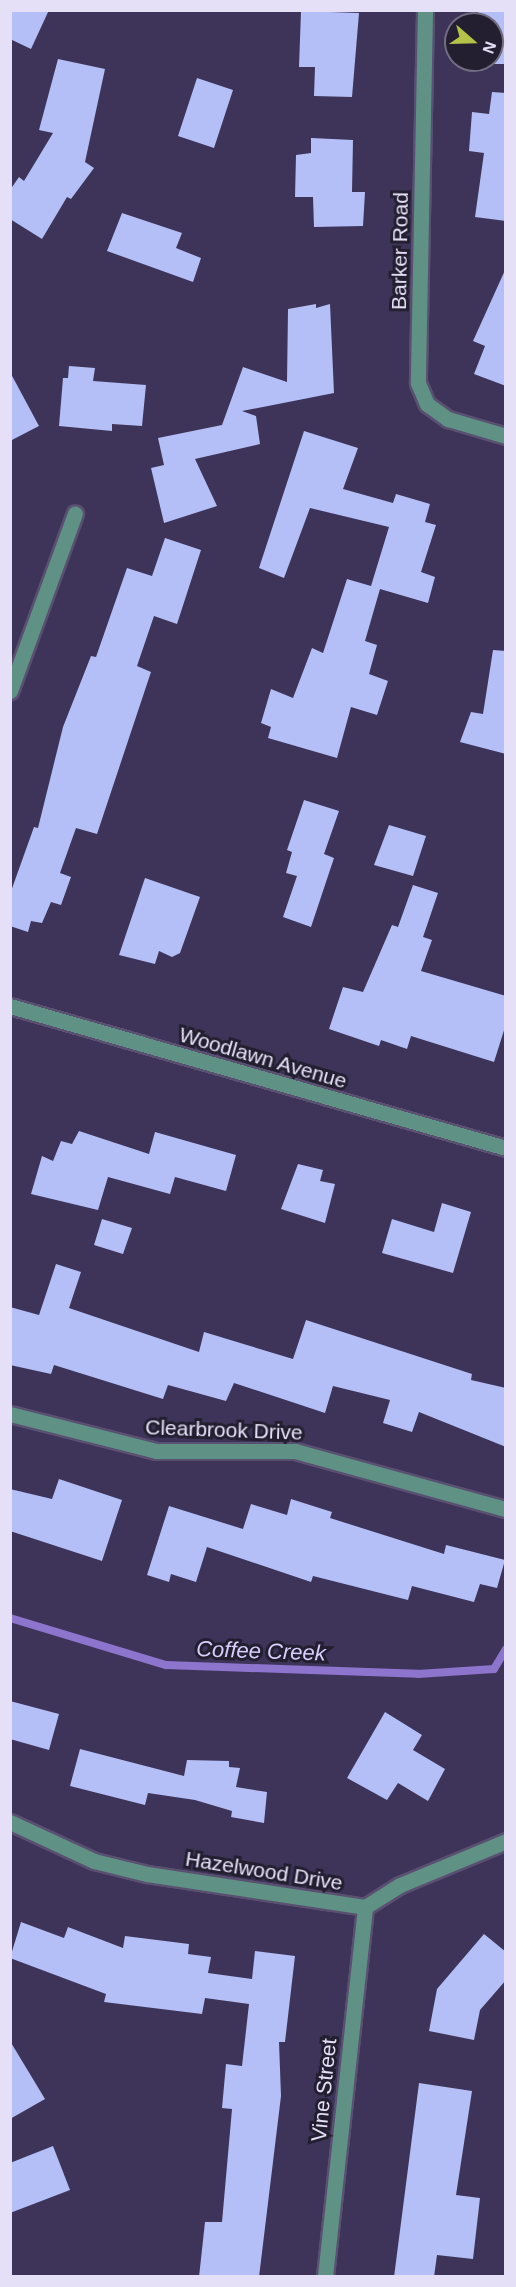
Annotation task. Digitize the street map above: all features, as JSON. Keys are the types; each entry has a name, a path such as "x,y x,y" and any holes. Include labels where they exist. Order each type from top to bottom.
{"street":[{"name":"Barker Road","path":"425,10 418,383 428,404 448,419 506,436"},
{"path":"10,691 75,513"},
{"name":"Woodlawn Avenue","path":"10,1006 506,1148"},
{"name":"Clearbrook Drive","path":"10,1414 156,1451 295,1450 506,1509"},
{"name":"Hazelwood Drive","path":"10,1822 85,1858 147,1874 365,1907 400,1885 506,1841"},
{"name":"Vine Street","path":"325,2277 365,1907"}],"building":[{"path":"10,10 49,10 31,49 10,39"},
{"path":"478,10 506,10 506,64 504,64 504,12 478,12"},
{"path":"301,11 359,13 352,97 314,96 315,67 299,67"},
{"path":"58,59 105,69 85,162 94,168 71,199 67,197 42,239 10,219 10,190 19,177 24,181 53,133 39,130"},
{"path":"197,78 233,90 214,148 178,136"},
{"path":"492,92 506,93 506,221 475,217 484,153 469,151 472,112 489,114"},
{"path":"311,138 353,140 352,192 365,192 363,226 314,227 313,197 295,197 296,155 311,153"},
{"path":"122,213 182,233 176,248 201,258 193,282 107,251"},
{"path":"506,268 506,386 474,374 485,346 473,341"},
{"path":"316,304 316,308 330,304 334,393 242,411 256,416 260,444 195,459 217,506 164,523 151,468 164,465 158,438 222,425 243,367 287,382 288,309"},
{"path":"69,366 95,368 93,381 146,385 142,426 112,424 112,431 59,426 63,378 68,378"},
{"path":"10,372 39,426 10,441"},
{"path":"304,431 358,448 343,489 393,503 396,494 430,504 425,522 436,525 421,572 435,577 428,603 380,589 365,641 377,645 369,674 388,681 377,715 351,707 337,758 268,738 271,727 261,723 271,689 293,698 312,648 323,653 347,579 371,586 389,527 310,508 284,578 259,568"},
{"path":"165,538 201,550 177,624 154,616 137,666 151,672 97,834 76,828 60,873 71,877 61,905 51,902 42,923 31,921 28,932 10,926 10,894 34,827 38,828 63,727 91,656 96,657 127,568 152,576"},
{"path":"493,650 506,651 506,754 460,742 471,712 483,714"},
{"path":"304,800 339,811 324,854 334,858 311,927 283,917 297,876 286,873 292,852 287,850"},
{"path":"389,825 426,836 413,876 374,865"},
{"path":"145,878 200,897 180,953 172,957 159,951 155,964 119,955"},
{"path":"413,885 438,893 423,937 432,940 421,971 506,996 506,1024 494,1062 411,1036 407,1049 381,1040 379,1046 329,1029 343,987 363,992 392,925 398,927"},
{"path":"79,1131 149,1154 155,1132 236,1155 226,1191 175,1177 170,1194 108,1177 98,1210 31,1194 42,1156 53,1161 61,1141 72,1144"},
{"path":"298,1164 323,1170 320,1181 335,1184 325,1223 281,1209"},
{"path":"442,1203 471,1212 453,1273 382,1253 392,1219 434,1232"},
{"path":"102,1219 132,1228 123,1254 94,1245"},
{"path":"56,1264 81,1272 69,1308 199,1352 204,1332 293,1359 306,1320 472,1374 471,1380 506,1388 506,1447 419,1412 412,1432 383,1423 390,1400 333,1386 325,1413 234,1383 226,1401 168,1385 163,1399 54,1365 51,1374 10,1365 10,1307 39,1315"},
{"path":"59,1479 122,1500 102,1561 10,1531 10,1489 52,1499"},
{"path":"291,1499 332,1512 330,1518 444,1554 446,1545 505,1560 497,1588 480,1584 474,1602 412,1586 408,1600 313,1576 311,1582 207,1547 196,1582 171,1574 169,1582 147,1575 169,1506 243,1529 251,1504 287,1515"},
{"path":"10,1701 59,1714 49,1750 10,1739"},
{"path":"385,1712 422,1735 413,1750 445,1769 428,1801 398,1783 387,1800 347,1778"},
{"path":"80,1749 184,1776 187,1760 229,1761 229,1767 240,1768 236,1787 267,1792 264,1823 231,1817 232,1811 195,1800 148,1793 145,1805 70,1786"},
{"path":"21,1922 64,1938 68,1927 123,1948 125,1936 189,1944 188,1954 211,1957 208,1973 252,1979 255,1951 295,1956 285,2042 279,2042 281,2096 259,2277 199,2277 205,2222 222,2222 232,2109 222,2108 226,2064 242,2066 249,2004 205,1998 202,2014 104,2002 106,1994 10,1958"},
{"path":"484,1934 506,1952 506,1980 480,2010 474,2040 429,2031 437,1989"},
{"path":"10,2041 45,2099 10,2119"},
{"path":"419,2083 472,2091 456,2195 480,2198 473,2259 437,2255 434,2277 394,2277"},
{"path":"53,2146 70,2190 10,2213 10,2163"}],"waterway":[{"name":"Coffee Creek","path":"10,1618 166,1665 418,1674 494,1669 506,1649"}]}
